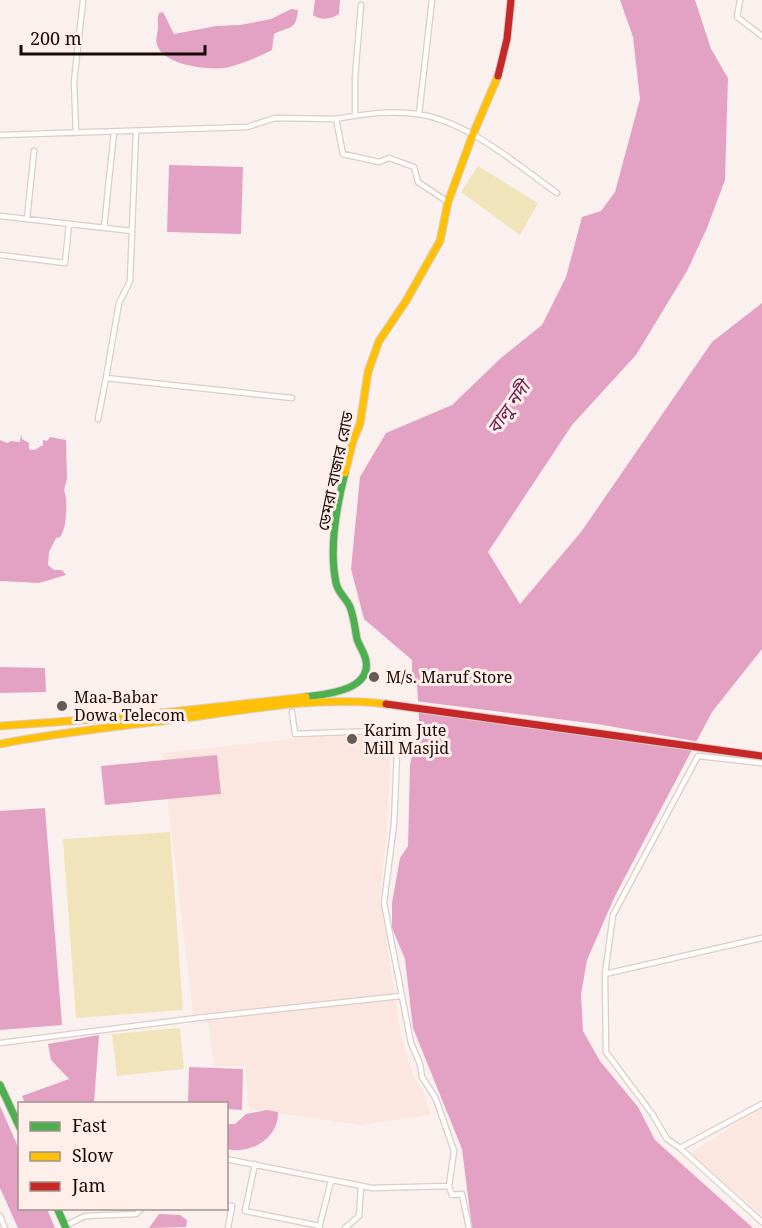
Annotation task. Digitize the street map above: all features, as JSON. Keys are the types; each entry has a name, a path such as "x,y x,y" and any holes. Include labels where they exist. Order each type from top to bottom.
{"street":[{"path":"76,133 74,82 83,0"},
{"path":"419,114 432,0"},
{"name":"ডেমরা বাজার রোড","path":"0,726 125,717 279,700 341,692 360,680 365,671 366,661 358,642 350,607 337,587 332,558 341,488 353,441 360,424 368,372 379,341 406,301 440,241 448,202 473,134 500,71 507,39 511,0"},
{"path":"740,0 738,17 762,36"},
{"path":"354,116 361,5"},
{"path":"0,135 247,127 275,118 336,119 376,114 419,114 473,134 557,193"},
{"path":"336,119 344,154 379,162 389,158 414,167 418,182 448,202"},
{"path":"98,419 119,303 129,281 136,131"},
{"path":"104,228 114,132"},
{"path":"27,219 34,151"},
{"path":"0,216 132,231"},
{"path":"0,255 65,264 69,224"},
{"path":"106,378 292,398"},
{"path":"0,744 214,714 346,701 388,704 762,756"},
{"path":"292,712 295,734 398,730 394,824 384,903 411,1043 420,1064 422,1077 436,1099 454,1151 449,1186 452,1195 462,1194 469,1228"},
{"path":"0,739 25,739"},
{"path":"762,763 698,756 613,915 605,974 606,1052 653,1115 667,1139 762,1222"},
{"path":"605,974 762,938"},
{"path":"0,1043 401,996"},
{"path":"0,1085 18,1124"},
{"path":"680,1148 762,1104"},
{"path":"228,1159 372,1188 449,1186"},
{"path":"255,1164 245,1211 320,1227 331,1181"},
{"path":"345,1228 359,1216 361,1186"},
{"path":"228,1205 232,1206 228,1228"},
{"path":"57,1210 65,1227 85,1216 136,1214 141,1210"},
{"path":"0,1216 5,1228"}],"shaded area":[{"path":"478,166 538,203 520,235 461,192"},
{"path":"392,728 387,826 380,898 401,1035 414,1078 423,1090 431,1115 360,1125 249,1109 245,1066 214,1066 208,1022 194,1021 162,753"},
{"path":"170,832 183,1010 76,1018 63,839"},
{"path":"180,1028 184,1069 117,1076 112,1034"},
{"path":"762,1107 762,1215 691,1153"}],"water":[{"path":"315,0 340,0 339,14 326,19 316,17 313,15"},
{"name":"বালু নদী","path":"620,0 695,0 711,49 728,78 725,180 707,228 687,271 636,355 572,425 488,552 520,604 581,532 712,342 762,303 762,649 712,712 615,896 587,960 581,994 583,1031 600,1061 638,1107 655,1140 753,1228 472,1228 462,1149 413,1028 405,959 392,928 392,903 400,858 408,846 410,765 419,718 417,684 412,676 412,660 364,619 351,569 360,477 386,433 452,405 501,358 542,325 566,277 582,217 601,211 615,192 640,99 633,37"},
{"path":"291,9 298,10 295,22 290,27 274,34 272,50 230,67 207,68 176,62 161,52 157,45 159,13 163,12 174,34 271,19"},
{"path":"169,165 243,167 241,234 167,232"},
{"path":"21,434 22,439 29,443 31,450 43,445 43,440 47,441 50,437 66,440 65,521 60,537 56,538 49,552 48,565 54,570 62,570 66,575 39,583 0,581 0,440 8,443 10,441 20,442"},
{"path":"0,667 45,668 46,692 0,693"},
{"path":"217,755 221,794 105,805 101,766"},
{"path":"45,808 62,1025 0,1030 0,811"},
{"path":"99,1035 94,1102 25,1102 22,1096 69,1079 51,1060 48,1044"},
{"path":"189,1067 243,1069 242,1110 228,1109 228,1102 188,1102"},
{"path":"0,1106 18,1147 18,1210 47,1210 55,1228 18,1228 0,1188"},
{"path":"267,1110 278,1112 274,1130 269,1137 254,1147 228,1149 228,1124 235,1124 246,1114"},
{"path":"159,1214 180,1215 187,1220 186,1227 149,1228"}],"pier":[{"path":"415,701 597,724 700,742 695,750 416,711"}],"traffic: fast":[{"path":"306,697 345,689 354,685 366,671 366,661 357,639 349,604 337,587 334,570 334,528 345,473"},
{"path":"0,1085 18,1124"},
{"path":"58,1210 66,1228"}],"traffic: slow":[{"path":"345,473 360,424 368,372 379,341 406,301 440,241 448,202 473,134 498,76"},
{"path":"0,726 125,717 306,697"},
{"path":"0,744 286,705 336,702 386,704"}],"traffic: jam":[{"path":"498,76 507,39 511,0"},
{"path":"386,704 762,756"}],"place":[{"name":"M/s. Maruf Store","path":"374,677"},
{"name":"Maa-Babar Dowa Telecom","path":"62,706"},
{"name":"Karim Jute Mill Masjid","path":"352,739"}]}
